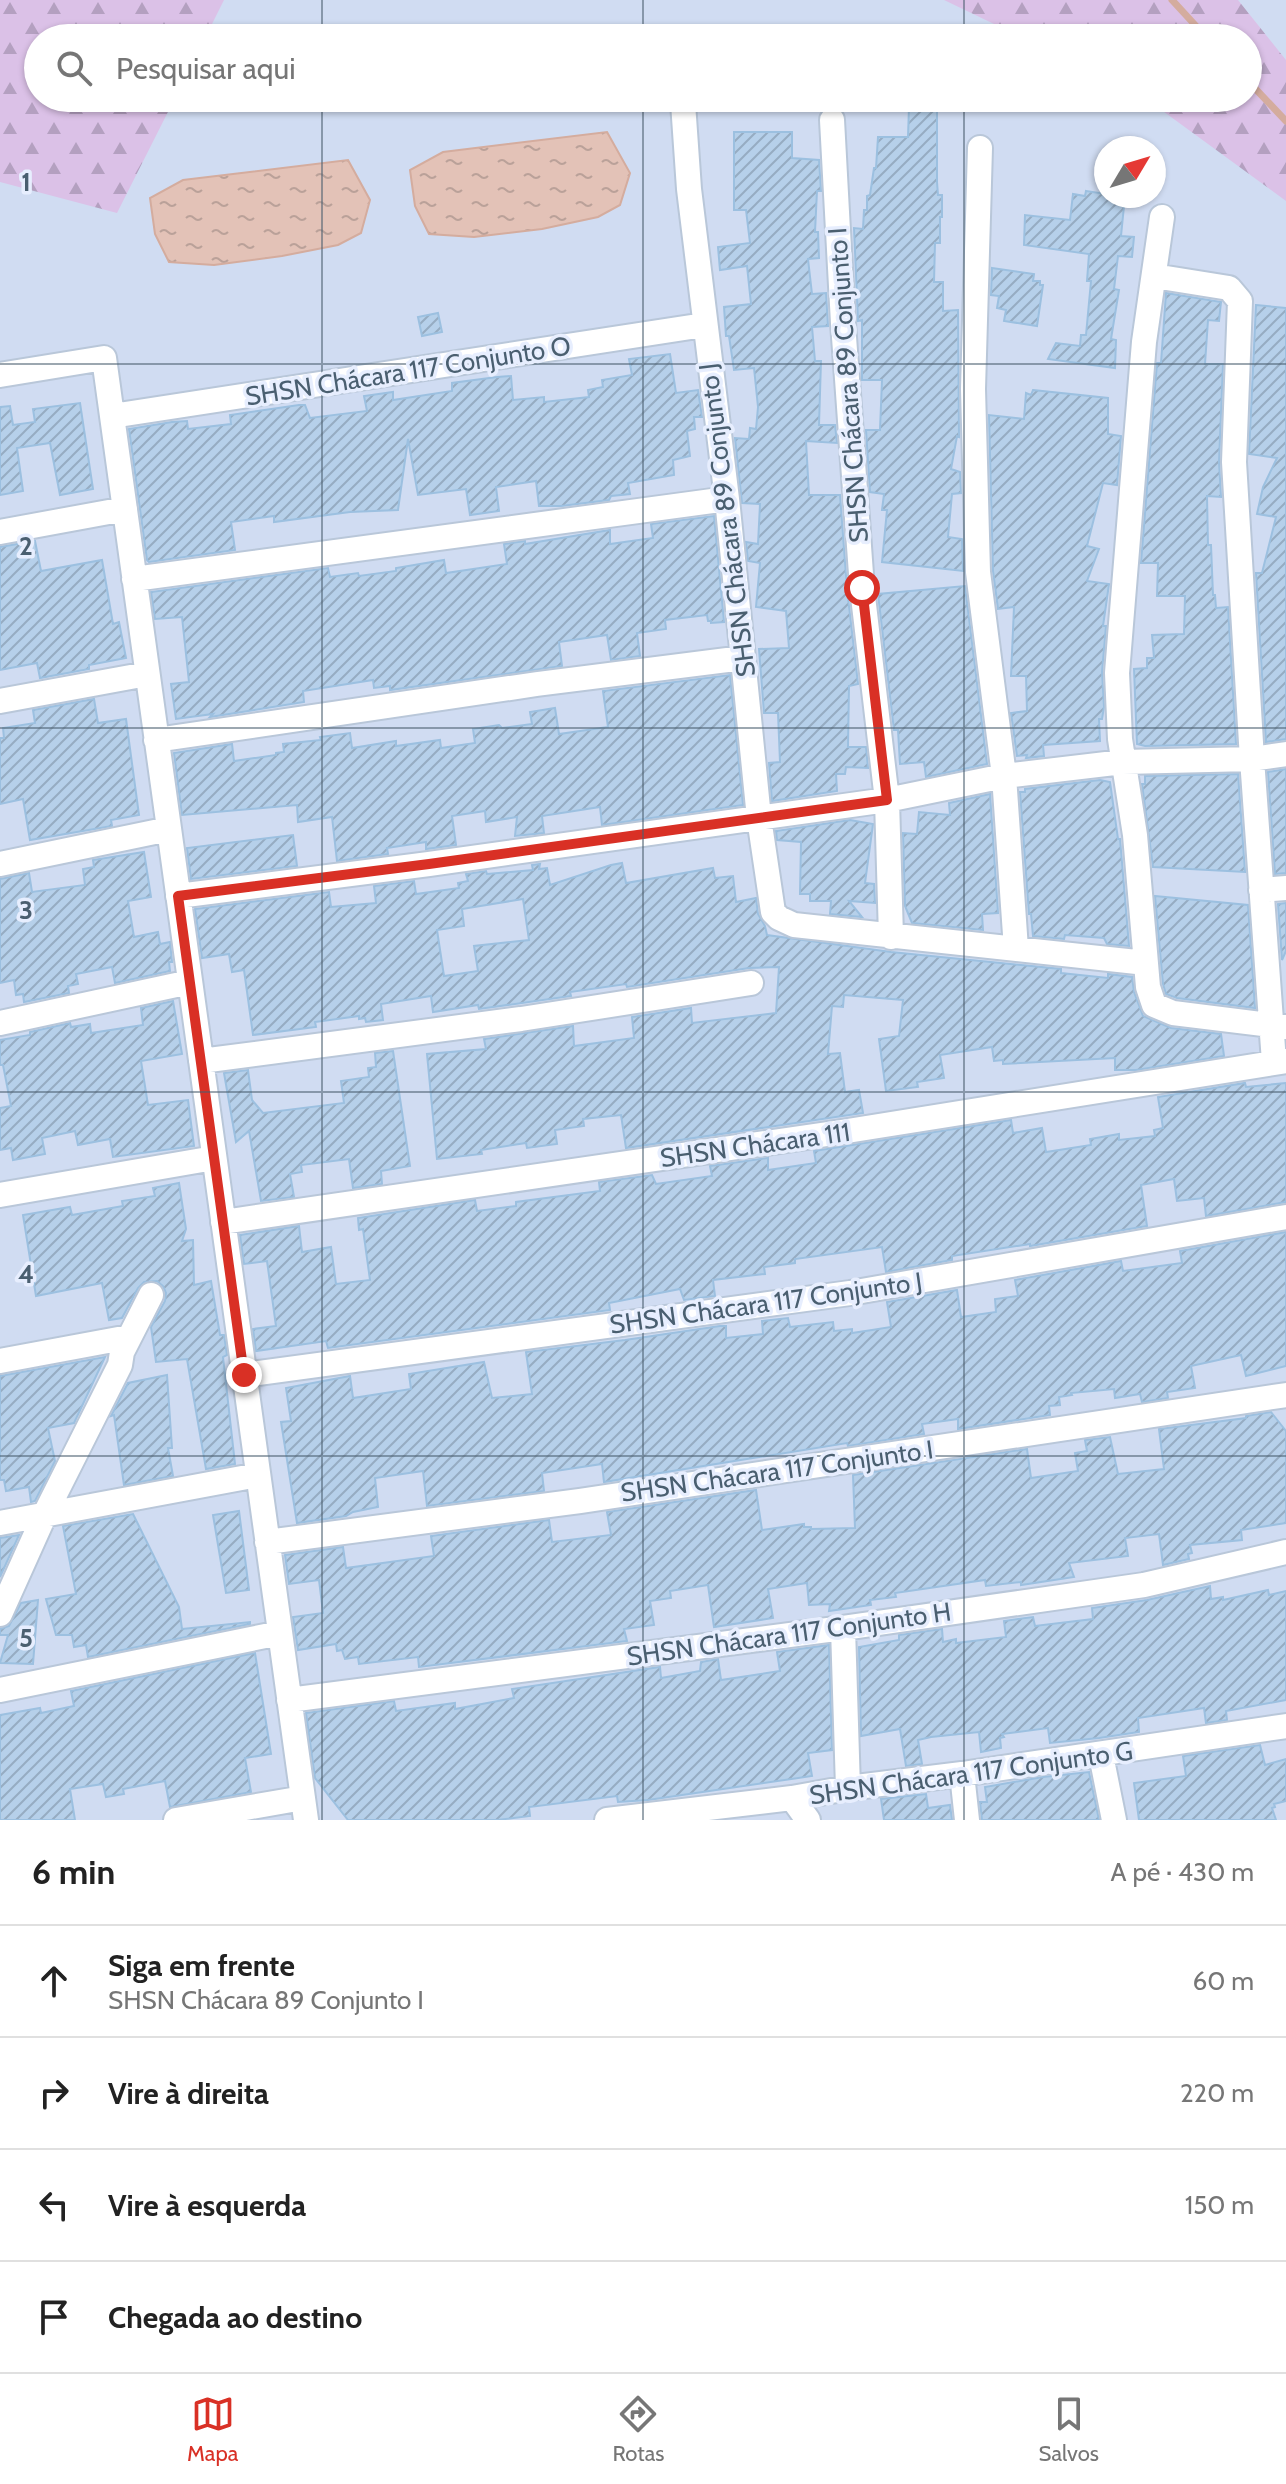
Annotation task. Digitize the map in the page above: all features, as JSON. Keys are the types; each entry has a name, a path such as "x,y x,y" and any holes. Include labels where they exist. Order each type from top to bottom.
{"street":[{"name":"SHSN Chácara 89 Conjunto J","path":"684,112 689,189 727,499 759,818 773,912 794,925 891,937"},
{"name":"SHSN Chácara 89 Conjunto I","path":"832,120 862,588 887,800 891,937"},
{"path":"980,148 973,389 978,572 1004,776 1016,949"},
{"path":"1162,217 1144,342 1117,673 1120,739 1135,835 1148,987 1154,1005 1173,1013 1279,1026"},
{"path":"1154,276 1229,288 1240,301 1234,462 1261,890 1279,1026 1280,1062"},
{"name":"SHSN Chácara 117 Conjunto O","path":"112,416 704,325"},
{"path":"0,375 104,358 304,1809 176,1820"},
{"path":"134,579 727,499"},
{"path":"0,532 125,509"},
{"path":"156,740 537,684 743,658"},
{"path":"0,701 147,674"},
{"path":"178,896 887,800 1004,776 1123,762 1252,759 1286,754"},
{"path":"0,864 169,829"},
{"path":"1261,890 1286,888"},
{"path":"891,937 1146,963"},
{"path":"0,1023 190,982"},
{"path":"201,1061 521,1019 751,983"},
{"name":"SHSN Chácara 111","path":"223,1222 826,1135 1280,1062"},
{"path":"0,1195 214,1158"},
{"name":"SHSN Chácara 117 Conjunto J","path":"244,1375 850,1293 1286,1217"},
{"path":"0,1614 151,1295"},
{"path":"0,1361 129,1337"},
{"name":"SHSN Chácara 117 Conjunto I","path":"267,1542 595,1499 1286,1395"},
{"path":"0,1523 258,1475"},
{"name":"SHSN Chácara 117 Conjunto H","path":"289,1700 843,1628 1144,1585 1286,1552"},
{"path":"843,1628 848,1788"},
{"path":"0,1690 280,1633"},
{"name":"SHSN Chácara 117 Conjunto G","path":"607,1820 792,1798 1286,1726"},
{"path":"1101,1755 1114,1820"},
{"path":"962,1774 967,1820"},
{"path":"792,1798 808,1820"}],"shaded area":[{"path":"0,0 1286,0 1286,1820 0,1820"}],"green space":[{"path":"0,0 224,0 212,24 24,24 24,112 168,112 117,213 0,182"},
{"path":"944,0 1238,0 1257,24 994,24"},
{"path":"1262,30 1286,60 1286,201 1164,112 1262,112"}],"water":[{"path":"607,132 630,173 620,205 598,217 542,229 474,237 429,234 415,206 410,170 443,152"},
{"path":"348,160 370,200 361,233 338,245 214,265 169,262 155,234 150,198 183,180"}],"building":[{"path":"909,112 937,112 937,182 938,195 942,195 942,217 940,243 935,243 934,282 943,282 943,311 958,310 959,437 951,469 960,472 961,493 952,494 948,537 962,539 963,571 882,562 887,510 882,510 884,494 870,492 866,430 880,430 882,380 862,380 862,320 858,321 854,228 863,229 864,210 867,210 867,196 870,195 876,168 878,137 908,137"},
{"path":"734,132 792,132 792,158 819,160 821,191 817,191 815,232 818,232 819,258 808,259 812,294 826,293 828,326 812,327 815,361 821,361 819,425 835,425 837,443 806,441 809,495 840,495 858,684 849,686 848,747 866,747 868,768 846,767 845,774 836,774 837,791 772,801 769,763 780,762 778,713 764,713 759,649 789,648 786,611 756,607 760,563 748,561 746,542 758,544 760,504 742,503 735,438 749,439 750,428 756,429 758,407 754,368 734,370 729,336 726,336 724,307 751,304 747,266 720,270 718,247 750,243 746,210 734,210"},
{"path":"1086,191 1094,192 1094,208 1124,208 1121,236 1134,237 1132,257 1118,256 1114,289 1119,290 1111,339 1116,340 1115,368 1048,359 1056,343 1080,346 1081,335 1086,335 1091,281 1087,281 1089,254 1024,245 1025,215 1070,220 1073,194 1085,196"},
{"path":"992,268 1034,274 1033,281 1040,281 1043,285 1037,326 1004,321 1006,310 997,308 999,296 991,295"},
{"path":"1166,293 1221,302 1219,321 1208,320 1205,364 1223,364 1219,462 1221,497 1207,496 1208,545 1211,545 1216,608 1228,607 1236,744 1137,744 1134,669 1147,668 1147,658 1154,658 1152,635 1184,634 1185,596 1157,596 1158,563 1141,563 1157,363 1161,363"},
{"path":"1256,305 1286,308 1286,739 1266,742 1256,573 1262,573 1276,517 1257,514 1263,487 1277,458 1249,454"},
{"path":"438,313 442,332 422,336 418,317"},
{"path":"670,354 676,393 698,390 702,417 694,417 695,429 687,431 690,456 673,460 674,475 628,483 630,494 611,496 609,500 539,506 536,481 496,487 499,511 470,515 466,489 418,495 408,439 398,510 350,512 274,522 274,516 231,522 235,550 147,560 129,429 187,421 188,429 231,424 230,415 299,405 305,405 310,418 367,411 364,396 393,392 393,400 452,391 452,383 511,376 513,400 544,397 544,402 589,397 588,390 603,387 602,380 632,375 629,359"},
{"path":"1033,390 1108,398 1108,434 1121,436 1117,485 1103,483 1087,546 1099,549 1087,581 1109,584 1103,626 1106,626 1102,672 1104,707 1102,719 1099,719 1100,741 1043,745 1044,756 1026,758 1027,755 1017,756 1011,713 1027,711 1026,676 1011,676 1014,607 998,609 993,571 989,415 1024,419 1026,393 1031,395"},
{"path":"80,403 93,489 60,495 50,443 17,448 23,491 0,495 0,407 10,406 13,425 35,422 33,409"},
{"path":"714,516 724,622 711,623 707,615 665,620 666,629 637,633 640,656 611,660 607,635 559,642 562,666 390,690 390,686 374,688 373,680 303,691 304,702 210,717 213,714 176,719 171,684 189,682 182,617 155,619 151,592 328,568 330,577 358,573 359,576 444,560 446,573 507,564 504,544 525,541 525,544 610,530 610,544 653,538 651,524"},
{"path":"35,541 41,571 102,560 113,624 119,622 126,658 40,678 37,663 0,670 0,547"},
{"path":"965,586 987,764 926,777 924,762 900,764 878,594"},
{"path":"730,675 743,805 602,825 600,807 542,816 544,833 515,836 517,817 486,822 485,811 452,816 456,845 426,849 426,842 387,848 388,854 337,861 332,817 298,822 297,805 182,815 174,753 232,744 234,761 276,755 284,752 283,744 350,733 352,748 396,741 396,746 440,740 441,748 475,743 473,729 532,724 530,712 555,708 559,734 608,727 603,691"},
{"path":"94,699 98,723 126,719 139,815 111,820 112,826 30,840 23,799 0,804 0,738 4,738 3,728 35,723 33,710"},
{"path":"1286,769 1286,873 1275,874 1268,772"},
{"path":"1238,774 1245,872 1153,867 1142,784 1145,784 1145,776"},
{"path":"1100,780 1110,782 1120,839 1129,946 1107,944 1104,938 1033,936 1020,792"},
{"path":"990,794 998,913 982,914 983,930 912,923 905,906 903,833 917,834 919,812 950,815 949,803"},
{"path":"850,820 873,824 865,883 874,884 875,903 849,901 862,917 830,914 831,901 810,901 810,894 800,894 801,842 777,840 776,831"},
{"path":"293,835 297,866 191,879 187,848"},
{"path":"144,852 151,897 128,901 134,937 158,932 160,944 170,942 170,971 115,983 112,967 76,974 78,984 68,986 69,993 24,1002 23,994 16,995 14,980 0,983 0,879 29,873 32,892 85,885 83,869 94,867 93,860"},
{"path":"622,863 626,883 713,868 715,878 733,876 736,902 756,898 758,914 767,935 891,952 1061,969 1061,973 1132,977 1143,1016 1171,1028 1221,1034 1224,1056 1136,1070 1115,1070 1115,1058 1003,1064 1003,1060 994,1061 992,1047 940,1055 944,1078 917,1082 918,1087 886,1091 879,1039 899,1036 903,1000 844,995 843,1007 832,1006 828,1054 840,1053 845,1092 859,1090 863,1113 626,1148 621,1115 583,1119 584,1126 555,1130 557,1144 527,1148 526,1143 481,1150 482,1154 437,1159 427,1054 486,1049 484,1039 573,1026 574,1046 634,1038 632,1017 691,1008 692,1023 776,1013 779,967 749,968 627,987 626,984 570,992 571,996 479,1009 478,1005 433,1012 431,996 381,1004 383,1020 366,1022 359,1016 315,1022 316,1027 253,1035 244,970 232,972 229,954 202,958 195,909 329,892 331,907 376,903 374,886 414,881 416,894 459,888 458,883 468,881 466,874 533,870 532,865 540,864 539,869 547,868 550,885","holes":["523,899 529,940 474,946 478,971 444,976 437,930 464,926 462,909"]},
{"path":"1155,896 1248,905 1255,1008 1166,994"},
{"path":"1286,903 1286,951 1282,960 1278,904"},
{"path":"173,1001 182,1054 141,1061 148,1105 188,1100 194,1146 113,1157 110,1139 78,1145 75,1131 42,1138 45,1154 13,1160 11,1148 0,1150 0,1108 11,1106 3,1065 0,1065 0,1040 70,1023 71,1027 90,1024 91,1033 143,1025 141,1008"},
{"path":"393,1051 410,1166 381,1171 382,1184 353,1188 349,1159 301,1165 302,1172 290,1174 294,1197 261,1201 249,1131 236,1142 224,1073 248,1070 252,1100 263,1113 344,1103 341,1081 369,1077 368,1068 376,1067 375,1053"},
{"path":"1245,1083 1246,1087 1286,1083 1286,1202 1206,1216 1204,1198 1177,1201 1174,1179 1141,1185 1147,1226 952,1256 952,1260 886,1272 882,1247 795,1259 795,1263 764,1267 765,1274 713,1280 715,1296 684,1300 680,1289 609,1303 610,1310 328,1348 326,1341 256,1351 253,1329 276,1326 267,1261 244,1264 240,1235 299,1226 302,1252 331,1247 336,1284 370,1280 363,1229 359,1230 358,1218 475,1200 477,1211 516,1206 516,1202 600,1191 599,1182 652,1175 656,1184 712,1176 710,1166 768,1158 768,1170 816,1163 814,1151 1011,1120 1013,1133 1042,1128 1046,1152 1091,1145 1090,1139 1119,1134 1119,1140 1155,1136 1154,1130 1163,1128 1158,1097"},
{"path":"179,1183 186,1229 182,1241 193,1240 194,1285 211,1281 220,1335 224,1335 227,1355 223,1357 235,1464 206,1469 187,1359 156,1362 151,1327 165,1301 163,1286 157,1281 144,1282 122,1318 109,1320 102,1283 36,1296 23,1215 70,1207 72,1215 123,1206 122,1201 155,1196 153,1188"},
{"path":"1286,1232 1286,1366 1246,1376 1241,1355 1191,1366 1195,1388 1167,1392 1168,1398 1142,1402 1140,1394 1115,1398 1114,1389 1071,1393 1059,1397 1060,1405 1049,1406 1050,1415 958,1429 958,1419 922,1424 924,1434 848,1446 847,1443 604,1482 602,1464 542,1473 544,1491 427,1506 423,1471 375,1478 378,1507 346,1516 297,1523 281,1422 291,1421 286,1388 350,1376 353,1398 411,1389 409,1374 484,1362 492,1398 532,1394 526,1352 720,1326 726,1326 726,1338 763,1334 762,1321 788,1318 790,1327 833,1322 834,1331 852,1329 852,1333 891,1327 887,1302 957,1290 961,1317 996,1312 995,1299 1018,1296 1015,1280 1121,1261 1123,1271 1182,1263 1180,1251"},
{"path":"105,1357 74,1423 48,1428 55,1461 35,1501 31,1502 29,1487 6,1491 4,1480 0,1480 0,1376"},
{"path":"167,1375 172,1448 168,1448 173,1476 124,1485 114,1415 111,1416 128,1383"},
{"path":"1271,1412 1286,1431 1286,1523 1241,1530 1242,1540 1190,1545 1192,1553 1188,1554 1189,1559 1163,1565 1159,1534 1125,1538 1128,1556 1069,1563 1074,1577 1021,1585 1021,1582 986,1586 985,1580 895,1593 896,1597 870,1600 871,1605 829,1611 830,1604 809,1605 807,1583 768,1589 773,1618 714,1627 708,1585 670,1591 671,1598 650,1601 654,1625 624,1629 627,1641 419,1667 418,1657 359,1664 358,1657 345,1659 342,1650 337,1651 336,1644 298,1650 293,1617 323,1613 319,1580 289,1584 285,1555 343,1547 346,1568 434,1556 431,1536 549,1520 552,1542 611,1535 607,1512 756,1490 762,1530 804,1524 804,1527 811,1529 855,1528 853,1475 1027,1449 1031,1478 1078,1471 1075,1453 1087,1451 1085,1440 1110,1437 1118,1474 1164,1469 1159,1429"},
{"path":"239,1511 249,1590 226,1593 213,1515"},
{"path":"133,1514 179,1607 182,1629 250,1624 88,1657 86,1645 74,1647 72,1635 56,1635 46,1599 76,1594 63,1526"},
{"path":"19,1535 0,1577 0,1538"},
{"path":"1210,1586 1211,1599 1223,1597 1223,1600 1268,1590 1269,1595 1286,1591 1286,1700 1226,1711 1227,1720 1206,1723 1204,1708 1138,1718 1139,1732 1099,1738 1050,1743 1048,1728 1002,1734 1001,1748 981,1752 979,1732 931,1737 918,1740 922,1764 906,1766 900,1729 861,1736 859,1647 899,1640 899,1635 942,1629 943,1642 1006,1637 1004,1621 1033,1617 1035,1626 1093,1619 1092,1608"},
{"path":"38,1600 33,1664 0,1663 8,1635 0,1635 0,1629 9,1626 21,1603"},
{"path":"829,1645 832,1750 808,1753 812,1776 648,1800 618,1802 617,1796 529,1807 530,1816 497,1820 348,1820 315,1778 306,1713 394,1701 396,1711 455,1703 455,1709 514,1698 512,1689 660,1667 661,1678 700,1671 701,1662 718,1659 721,1680 780,1671 777,1652"},
{"path":"255,1653 271,1754 245,1758 251,1792 170,1807 165,1781 123,1789 124,1794 106,1797 103,1784 70,1789 75,1820 0,1820 0,1715 40,1708 41,1713 74,1706 71,1691"},
{"path":"1260,1745 1265,1765 1286,1759 1286,1801 1274,1804 1272,1808 1276,1820 1139,1820 1134,1783 1186,1776 1183,1756"},
{"path":"1089,1772 1099,1820 982,1820 980,1802 987,1802 985,1787"},
{"path":"926,1794 928,1808 950,1805 952,1820 884,1820 881,1799"}],"waterway":[{"path":"1172,0 1194,24"},
{"path":"1262,96 1286,121"}],"route":[{"path":"244,1375 178,896 887,800 862,588"}]}
